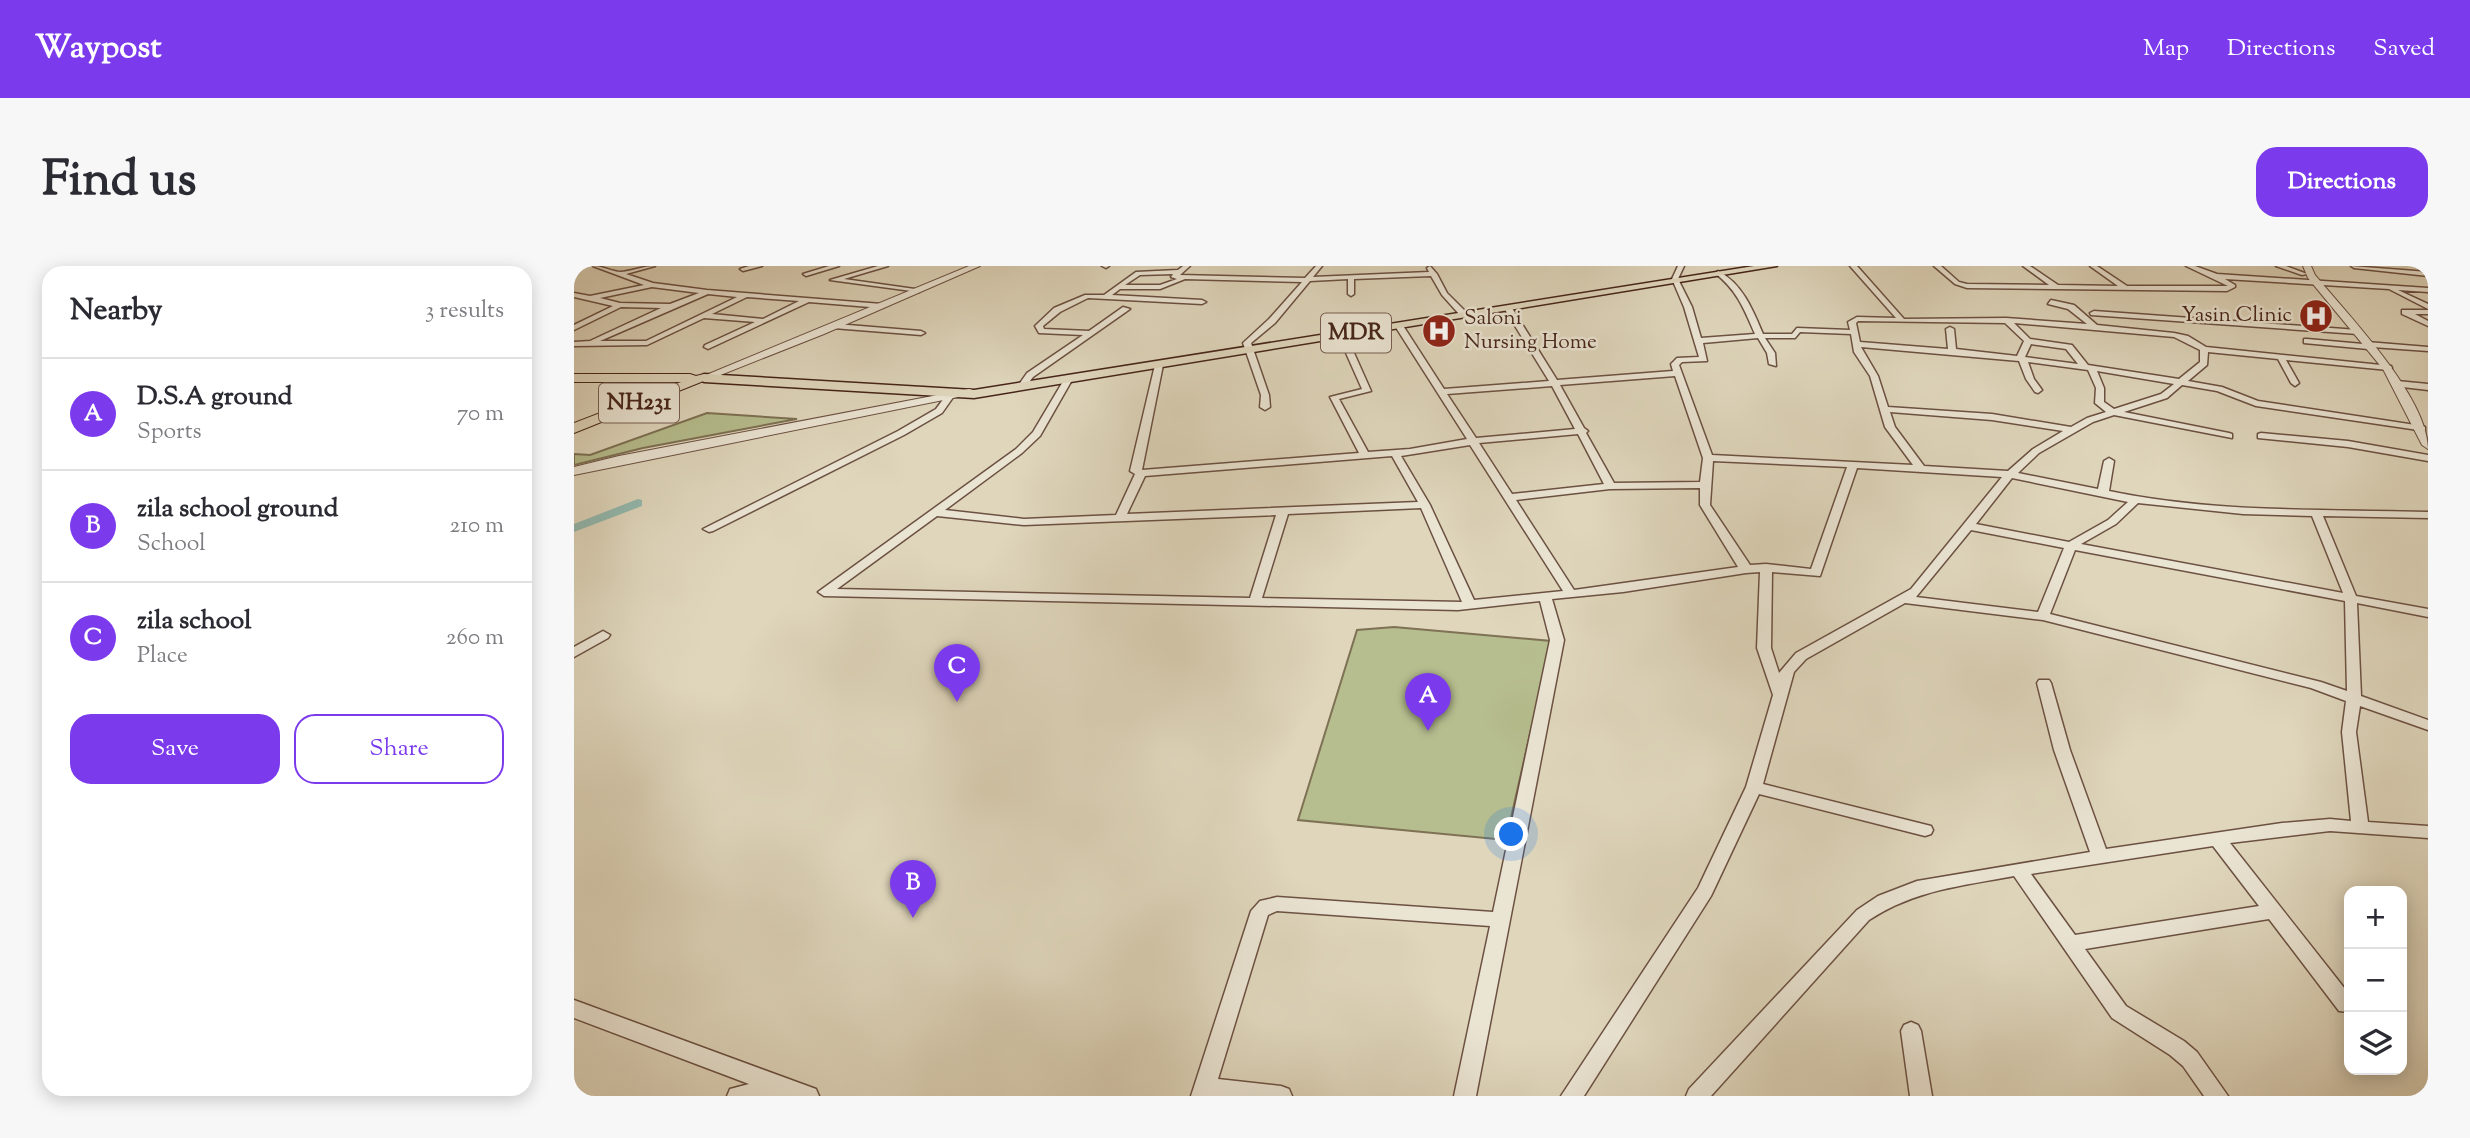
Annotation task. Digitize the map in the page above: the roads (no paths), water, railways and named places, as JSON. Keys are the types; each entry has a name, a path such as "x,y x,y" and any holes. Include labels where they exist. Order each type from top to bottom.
{"highway":[{"name":"NH231","path":"574,377 704,378"},
{"name":"NH231","path":"574,428 704,378"}],"main road":[{"name":"MDR","path":"1720,274 1756,266"},
{"name":"MDR","path":"950,395 1462,312 1772,266"},
{"name":"MDR","path":"704,378 950,395 1068,380 1248,348 1675,280"}],"street":[{"path":"596,266 652,285 881,306"},
{"path":"621,273 652,266"},
{"path":"743,270 759,266"},
{"path":"806,274 836,266"},
{"path":"885,266 833,280 919,290"},
{"path":"704,378 836,326 976,266"},
{"path":"1116,287 1157,288 1172,285 1187,266"},
{"path":"1206,279 1218,266"},
{"path":"1265,407 1265,395 1248,348 1319,266"},
{"path":"1681,266 1675,280 1688,307 1704,359 1676,362 1708,458 1705,505 1746,569"},
{"path":"1853,266 1902,321"},
{"path":"1937,266 1957,283 1967,286 2232,288 2216,276 2189,266"},
{"path":"2026,266 2055,286"},
{"path":"2093,266 2125,288"},
{"path":"2279,266 2384,287 2428,290"},
{"path":"2354,266 2428,274"},
{"path":"1105,296 1138,273 1206,279 1398,280 1432,271 1444,294 1462,312"},
{"path":"1241,279 1247,273"},
{"path":"1720,274 1742,295 1773,364"},
{"path":"2216,276 2311,274"},
{"path":"2311,274 2367,346 2388,368 2428,445"},
{"path":"1351,279 1351,294"},
{"path":"574,302 652,285"},
{"path":"2384,287 2428,310"},
{"path":"588,344 707,292"},
{"path":"574,295 585,300 620,305 671,306"},
{"path":"574,344 647,343 745,295"},
{"path":"1090,333 1042,331 1039,326 1046,317 1076,300 1105,296 1202,302"},
{"path":"708,347 807,300"},
{"path":"2051,302 2071,307 2094,326"},
{"path":"574,328 620,305"},
{"path":"1508,308 1583,431 1610,486"},
{"path":"1024,383 1030,375 1126,309"},
{"path":"1928,309 1939,319"},
{"path":"2428,310 2405,312 2428,324"},
{"path":"2094,313 2358,332"},
{"path":"702,316 762,320"},
{"path":"1922,470 1890,427 1874,376 1858,352 1852,322 1857,319 2006,320 2094,326 2185,338 2204,349 2388,368"},
{"path":"2006,320 2027,343 2066,345 2088,368 2100,388 2099,403 2112,412 2229,436"},
{"path":"2179,320 2183,325 2185,338"},
{"path":"574,322 586,322"},
{"path":"836,326 920,333"},
{"path":"1399,326 1571,593"},
{"path":"1950,328 1952,351"},
{"path":"1698,341 1795,336 1797,330 1808,329 1854,332"},
{"path":"1342,335 1367,391 1334,397 1365,456"},
{"path":"2307,341 2428,349"},
{"path":"2027,343 2022,358 2030,379 2038,390"},
{"path":"1856,344 1952,351 1966,348 2183,382 2219,389 2256,403 2422,429"},
{"path":"1572,1096 1705,891 1754,787 1787,671 1801,656 1915,592 2010,474 2036,451 2090,420 2155,401 2183,382 2204,363 2204,349"},
{"path":"2280,356 2295,383"},
{"path":"1159,365 1135,471 1141,473 1365,456 1583,431"},
{"path":"1440,392 1679,373"},
{"path":"1068,380 1037,434 1019,451 824,592 1469,605 1746,569 1766,568 1815,573 1853,465"},
{"path":"2397,384 2428,387"},
{"path":"574,471 983,389"},
{"path":"709,529 901,433 939,411 950,395"},
{"path":"1885,409 1992,417 2074,429"},
{"path":"2261,436 2348,444 2428,458"},
{"path":"1395,453 1425,505 1469,605"},
{"path":"1708,458 2010,474 2136,500 2243,511 2428,515"},
{"path":"2103,493 2109,461"},
{"path":"1121,518 1141,473"},
{"path":"1510,497 1610,486 1705,485"},
{"path":"2043,616 2071,545 2112,522 2136,500"},
{"path":"934,513 1024,522 1425,505"},
{"path":"1255,601 1283,511"},
{"path":"2316,513 2351,598 2354,696 2349,732 2360,827"},
{"path":"1968,526 2428,613"},
{"path":"1766,568 1764,648 1780,695"},
{"path":"1465,1096 1557,640 1545,596"},
{"path":"1904,598 2043,616 2354,696 2428,725"},
{"path":"574,653 603,635"},
{"path":"2044,683 2062,750 2100,857"},
{"path":"1754,787 1924,830"},
{"path":"1697,1096 1863,915 1884,901 1917,888 2018,869 2318,826 2428,832"},
{"path":"2217,839 2344,1002"},
{"path":"2018,869 2119,1012 2190,1059 2217,1096"},
{"path":"1281,1096 1203,1092 1260,911 1266,906 1277,904 1500,920"},
{"path":"2072,943 2273,911"},
{"path":"574,1009 808,1096"},
{"path":"1911,1031 1922,1096"},
{"path":"738,1096 788,1087"}],"waterway":[{"path":"574,528 638,503"}],"place":[{"name":"Yasin Clinic","path":"2316,316"},
{"name":"Saloni Nursing Home","path":"1439,331"},
{"name":"zila school","path":"957,702"},
{"name":"D.S.A ground","path":"1428,731"},
{"name":"zila school ground","path":"913,918"}]}
